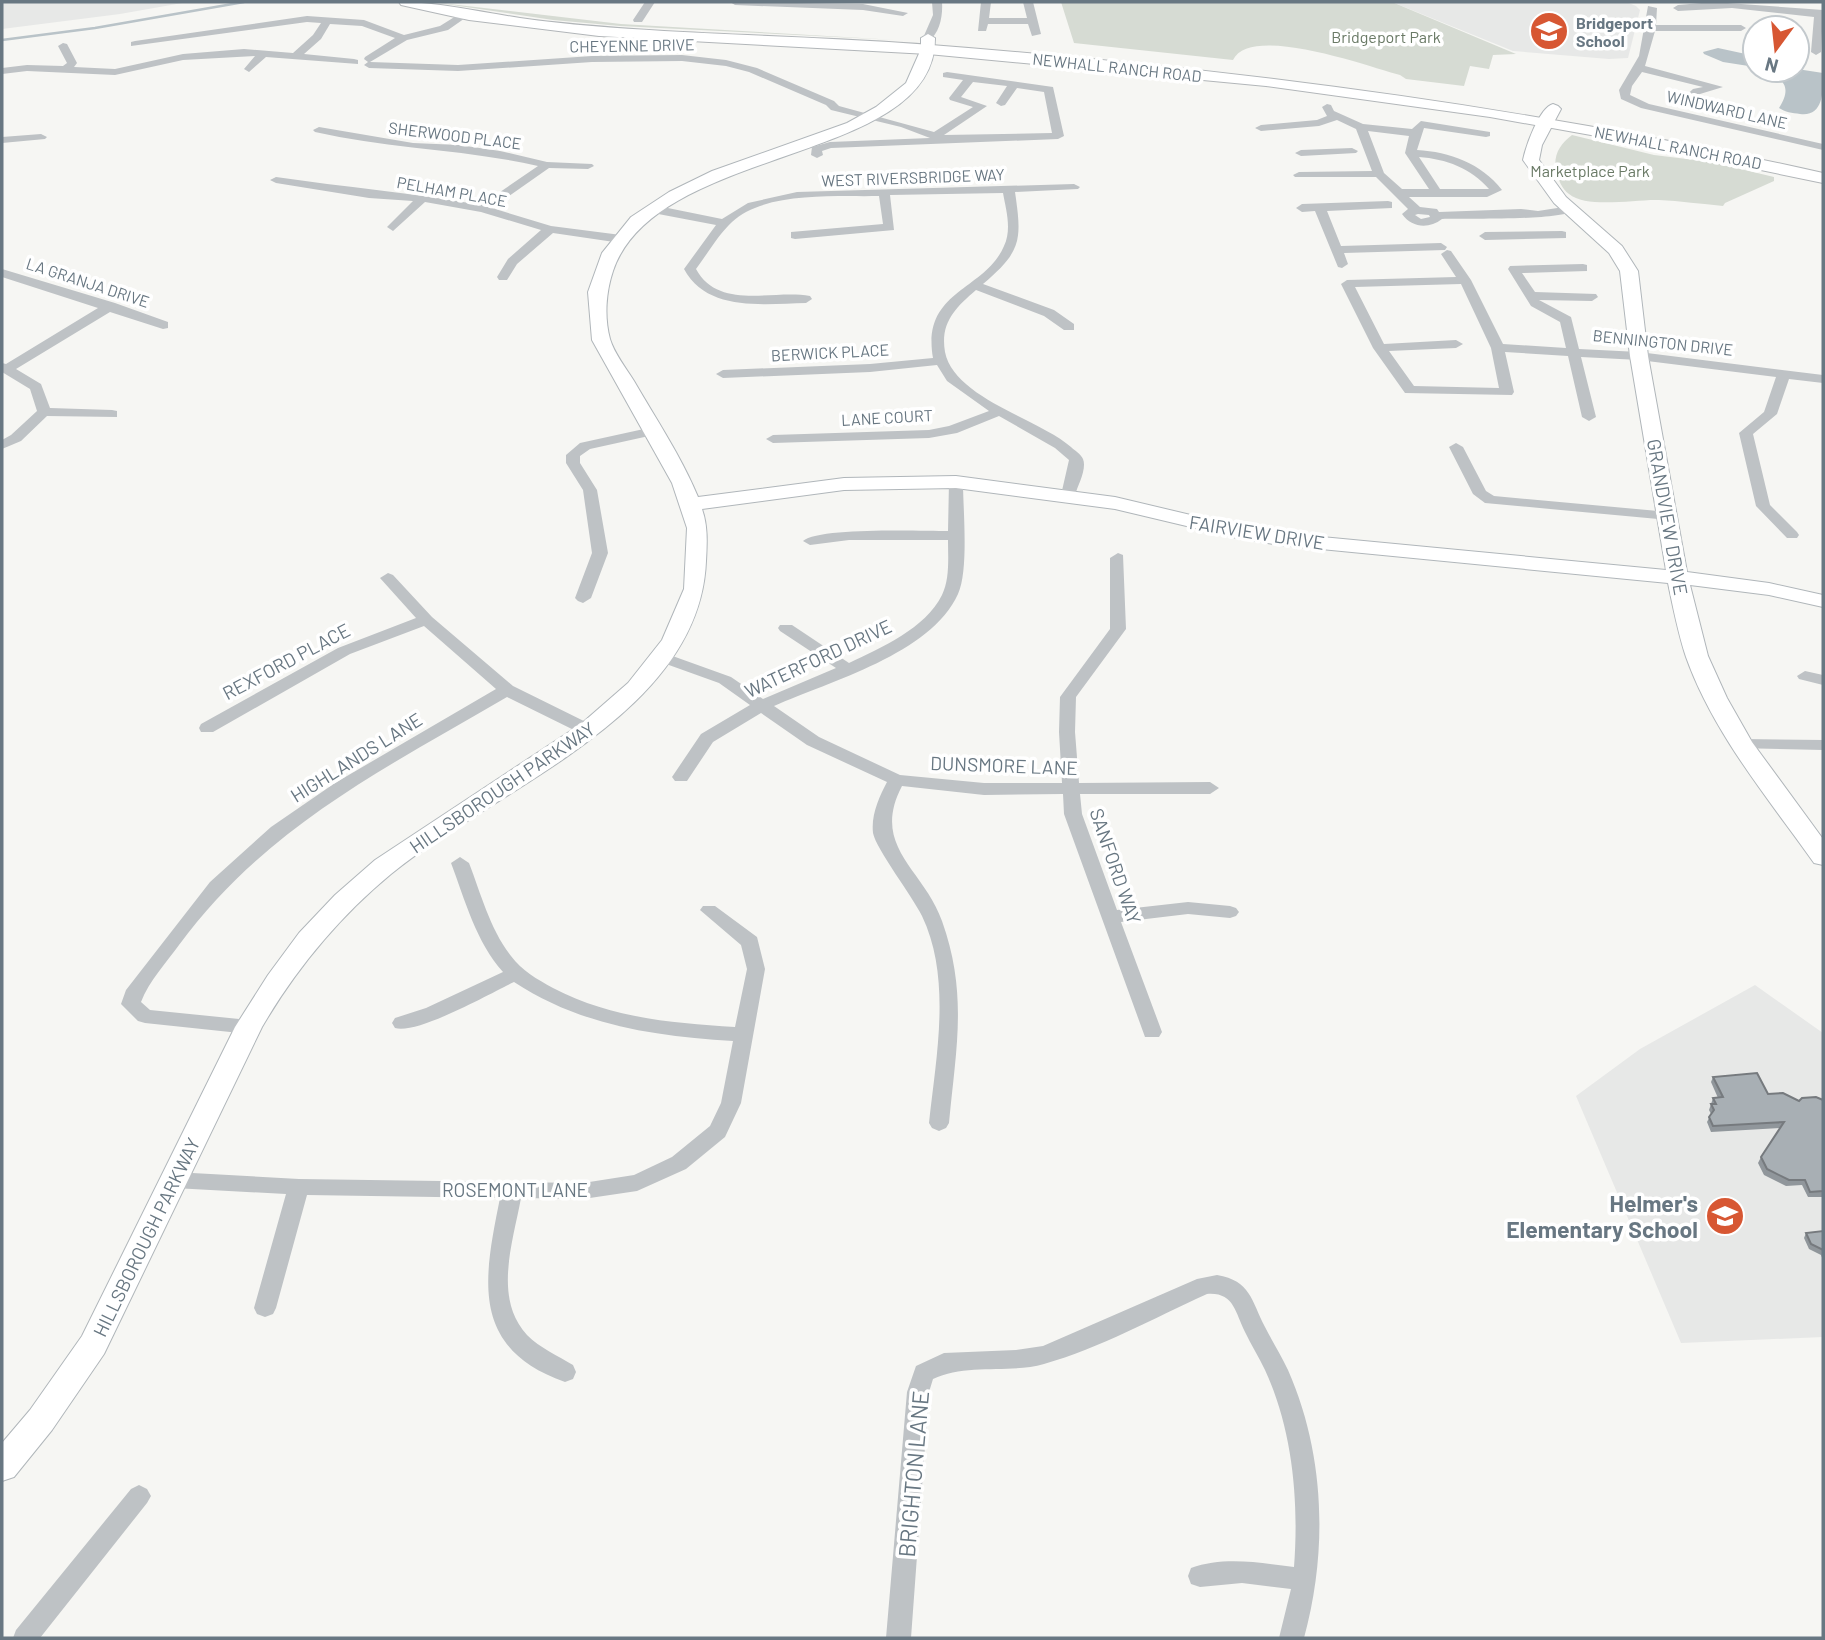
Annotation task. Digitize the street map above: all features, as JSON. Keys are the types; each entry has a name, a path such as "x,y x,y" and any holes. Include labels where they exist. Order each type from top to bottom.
{"main road":[{"name":"NEWHALL RANCH ROAD","path":"406,2 464,14 591,29 924,45"},
{"name":"NEWHALL RANCH ROAD","path":"479,2 535,11 924,45 1558,116 1697,136 1823,164"},
{"name":"NEWHALL RANCH ROAD","path":"1558,116 1823,178"}],"street":[{"path":"638,20 650,2"},
{"path":"735,2 866,4 903,13"},
{"path":"924,45 938,15 937,2"},
{"path":"986,2 983,25 1032,21"},
{"path":"1028,2 1036,34"},
{"path":"1660,8 1691,2"},
{"path":"1727,2 1821,13"},
{"path":"1660,8 1714,3 1821,13"},
{"path":"1660,8 1649,28 1640,68 1718,87 1697,91 1683,104"},
{"path":"1816,52 1821,13"},
{"path":"2,71 27,68 115,72 219,52 265,52 371,62 379,50 403,38 444,28 464,14"},
{"path":"228,16 235,31"},
{"path":"135,44 284,22 328,19 379,27 403,38"},
{"path":"297,55 317,37 328,19"},
{"path":"1649,28 1689,30 1741,27"},
{"path":"201,35 208,47"},
{"path":"126,36 150,64"},
{"name":"HILLSBOROUGH PARKWAY","path":"2,1467 41,1420 93,1345 249,1027 272,986 299,948 337,908 385,865 590,731 631,693 661,657 687,609 694,584 698,552 691,504 601,340 594,316 598,280 609,257 621,239 653,209 676,193 705,179 848,128 873,116 902,91 912,86 924,45"},
{"path":"63,46 72,63 64,71"},
{"path":"249,69 265,52"},
{"path":"309,70 325,58"},
{"name":"CHEYENNE DRIVE","path":"371,62 413,70 647,58 697,60 756,71 830,103 835,108 873,116 942,137"},
{"name":"WINDWARD LANE","path":"1640,68 1625,89 1625,97 1645,106 1823,147"},
{"path":"94,83 115,72"},
{"path":"817,155 816,149 830,145 942,137 1058,136 1049,89 947,75"},
{"path":"942,137 982,106 954,98 971,78"},
{"path":"1001,103 1014,84"},
{"path":"1327,107 1329,113 1361,128 1415,133"},
{"name":"GRANDVIEW DRIVE","path":"1558,116 1534,145 1531,156 1533,166 1570,209 1596,230 1623,260 1632,293 1640,356 1678,577 1697,656 1716,698 1742,744 1823,857"},
{"path":"1261,128 1319,123 1336,117"},
{"path":"1436,192 1411,153 1415,133 1420,124 1486,134"},
{"path":"1361,128 1379,174 1416,210"},
{"name":"SHERWOOD PLACE","path":"319,130 413,146 459,148 500,154 547,165 588,166"},
{"path":"2,140 41,137"},
{"path":"1301,153 1352,151"},
{"path":"1326,153 1338,175"},
{"path":"1401,193 1487,193 1496,190 1483,177 1452,158 1411,153"},
{"path":"482,209 547,165"},
{"path":"1299,175 1379,174"},
{"name":"PELHAM PLACE","path":"276,180 369,194 422,198 482,209 550,229 621,239"},
{"name":"WEST RIVERSBRIDGE WAY","path":"725,223 736,213 754,205 793,197 1074,187"},
{"path":"1009,190 1014,232 1012,241 1000,260 943,316 936,337 939,361 962,388 1057,440 1076,458 1076,469 1068,495"},
{"path":"795,235 890,227 884,192"},
{"path":"393,227 422,198"},
{"path":"1302,208 1388,205"},
{"path":"1320,208 1342,264"},
{"path":"653,209 725,223 690,269 693,278 715,294 739,298 806,299"},
{"path":"1437,216 1436,220 1425,223 1410,218 1408,214 1416,210 1429,211 1437,216 1556,214 1570,209"},
{"path":"1475,216 1490,248"},
{"path":"1425,223 1465,280 1498,348 1507,392 1410,390 1380,348 1347,285 1465,280"},
{"path":"503,278 512,262 550,229"},
{"path":"1485,236 1562,235"},
{"path":"1336,250 1444,250"},
{"path":"1583,268 1514,269 1535,303 1566,320 1589,417"},
{"name":"LA GRANJA DRIVE","path":"2,273 163,325"},
{"path":"974,284 1049,313 1069,327"},
{"path":"1530,296 1592,297"},
{"path":"44,412 36,387 4,368 111,306"},
{"path":"1380,348 1456,344"},
{"name":"BENNINGTON DRIVE","path":"1498,348 1572,350 1640,356 1823,379"},
{"name":"BERWICK PLACE","path":"723,374 870,369 939,361"},
{"path":"1784,374 1770,414 1746,433 1763,506 1792,535"},
{"name":"LANE COURT","path":"773,439 929,434 952,430 1000,411"},
{"path":"2,446 16,438 44,412 112,414"},
{"path":"583,598 600,553 590,490 573,463 573,455 585,446 653,431"},
{"path":"1456,447 1480,494 1490,500 1669,516"},
{"name":"FAIRVIEW DRIVE","path":"691,504 844,484 956,482 1068,495 1280,539 1678,577 1769,589 1823,601"},
{"name":"WATERFORD DRIVE","path":"681,777 710,735 764,704 899,645 927,627 943,609 952,590 956,482"},
{"path":"810,541 849,536 954,535"},
{"name":"SANFORD WAY","path":"1118,558 1118,629 1068,697 1066,706 1073,814 1152,1032"},
{"path":"388,578 426,620 507,690 590,731"},
{"name":"REXFORD PLACE","path":"207,728 344,651 426,620"},
{"path":"786,628 846,668"},
{"name":"DUNSMORE LANE","path":"661,657 725,680 764,704 813,741 897,780 984,789 1210,788"},
{"path":"1805,676 1823,680"},
{"name":"HIGHLANDS LANE","path":"249,1027 145,1016 131,1004 136,990 200,905 247,856 313,805 507,690"},
{"path":"1742,744 1823,745"},
{"path":"897,780 885,802 882,834 932,918 948,976 950,1013 939,1123"},
{"path":"460,863 486,932 515,974 567,1005 606,1018 655,1028 745,1035"},
{"path":"1110,917 1188,908 1230,912"},
{"name":"ROSEMONT LANE","path":"174,1180 299,1187 583,1191 637,1183 679,1163 718,1131 731,1103 756,970 750,943 709,910"},
{"path":"402,1023 433,1013 515,974"},
{"path":"265,1308 299,1187"},
{"path":"512,1191 496,1284 503,1322 520,1342 565,1372"},
{"name":"BRIGHTON LANE","path":"898,1638 918,1392 924,1373 944,1363 1016,1360 1043,1355 1090,1337 1205,1285 1221,1283 1236,1290 1276,1370 1290,1408 1303,1465 1307,1522 1305,1580"},
{"path":"25,1638 139,1496"},
{"path":"1200,1576 1242,1572 1305,1580 1292,1638"}],"shaded area":[{"path":"2,2 188,2 120,14 2,29"},
{"name":"Bridgeport School","path":"1392,2 1626,2 1640,10 1628,58 1609,59 1513,51"},
{"path":"1718,48 1741,53 1741,65 1723,62 1703,52"},
{"path":"1811,71 1823,73 1821,101 1814,111 1808,114 1791,113 1779,108 1784,84 1811,84"},
{"name":"Helmer's Elementary School","path":"1755,985 1823,1033 1823,1337 1681,1343 1576,1096 1640,1049"}],"green space":[{"path":"432,2 621,24 896,40 620,26 553,20"},
{"name":"Bridgeport Park","path":"1061,2 1392,2 1516,54 1493,55 1489,69 1470,66 1464,86 1406,79 1338,57 1285,46 1262,46 1244,50 1233,60 1074,43"},
{"name":"Marketplace Park","path":"1572,135 1654,155 1711,162 1774,177 1774,181 1723,206 1659,200 1599,202 1577,199 1561,184 1556,171 1558,150"}],"building":[{"path":"1757,1073 1768,1094 1783,1093 1799,1101 1802,1098 1816,1097 1823,1100 1823,1191 1810,1192 1805,1180 1789,1180 1767,1169 1761,1157 1784,1122 1713,1126 1709,1117 1714,1110 1711,1104 1716,1104 1713,1098 1723,1097 1713,1077"},
{"path":"1823,1231 1823,1250 1811,1244 1806,1233"}],"waterway":[{"path":"2,40 95,28 244,2"}],"place":[{"name":"Bridgeport School","path":"1549,31"},
{"name":"Helmer's Elementary School","path":"1725,1216"}]}
